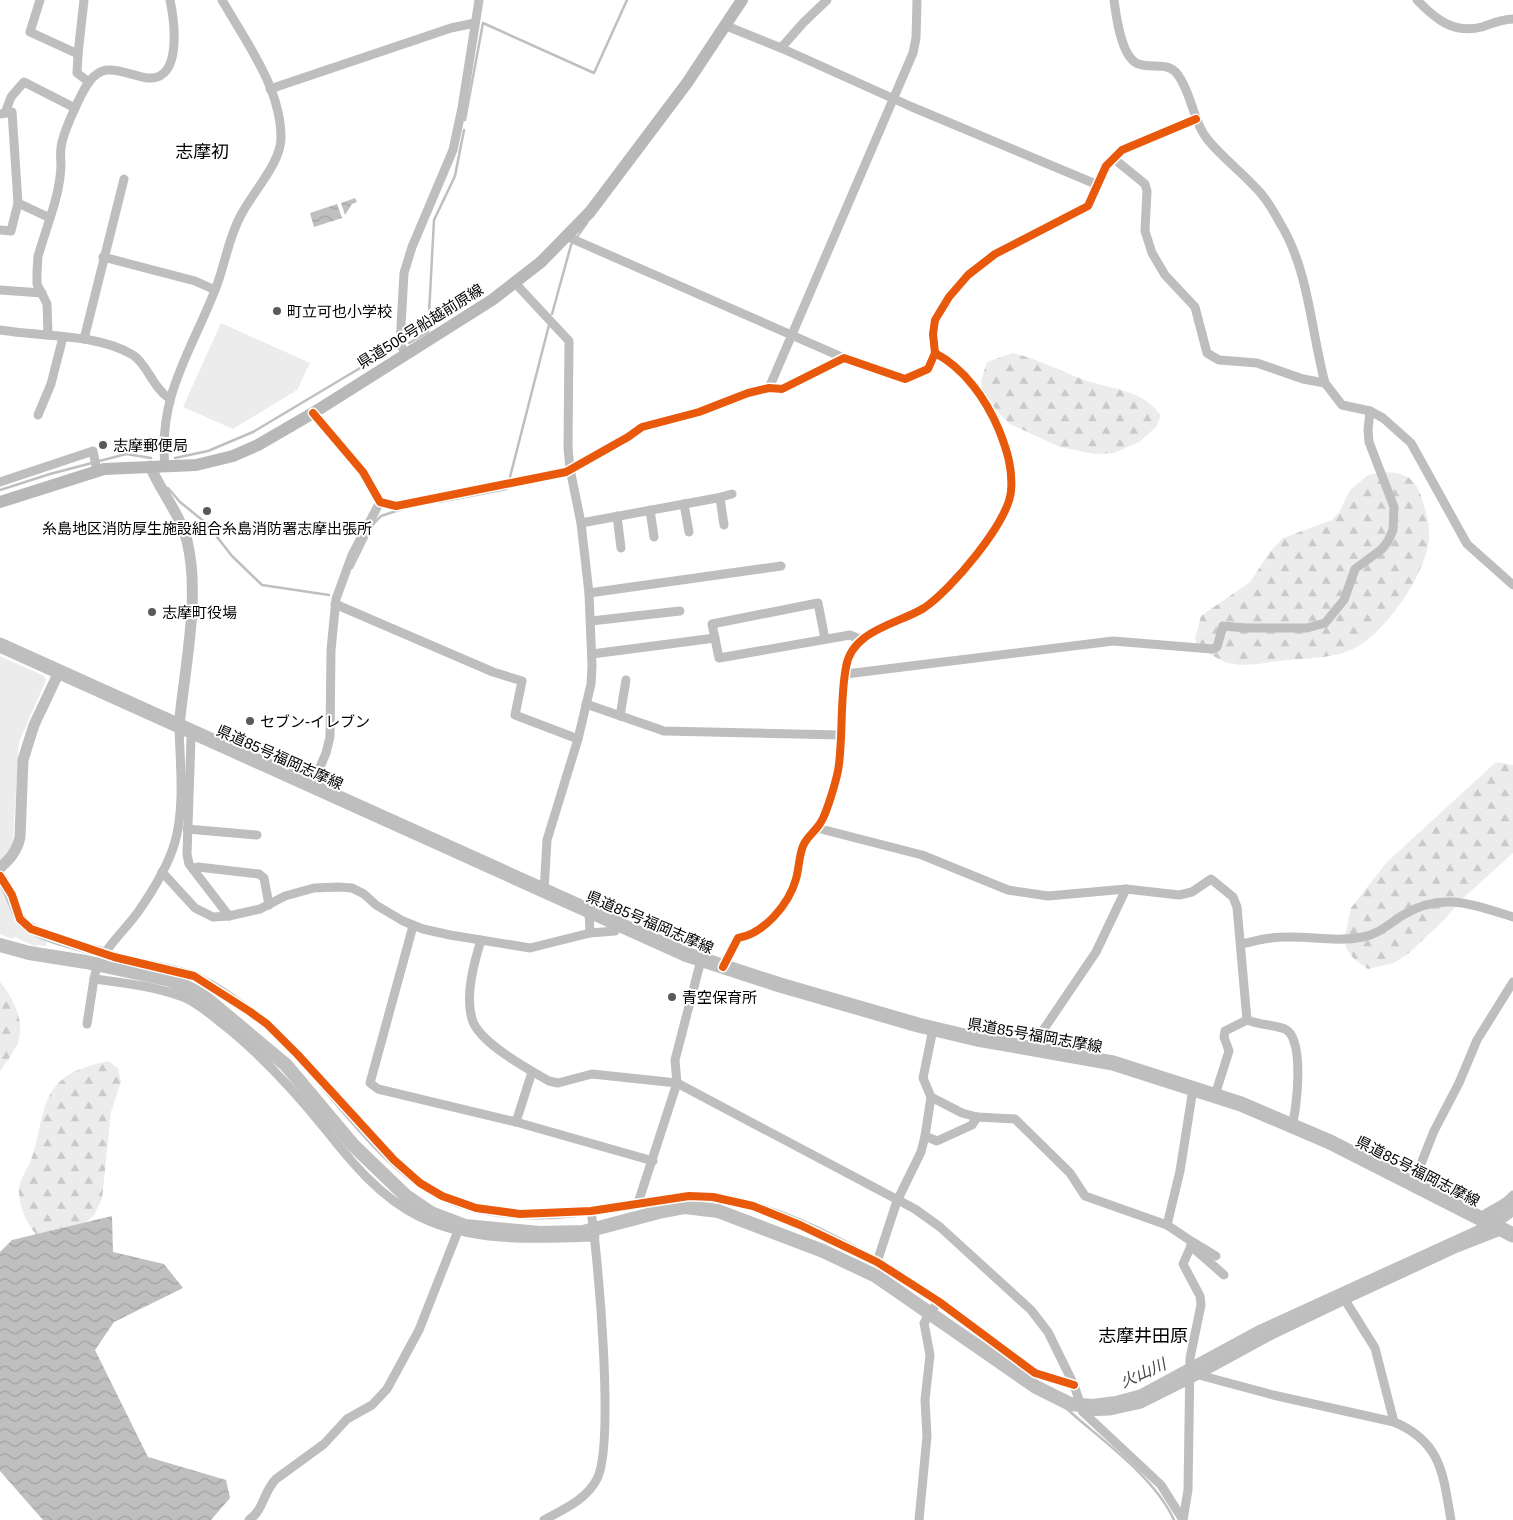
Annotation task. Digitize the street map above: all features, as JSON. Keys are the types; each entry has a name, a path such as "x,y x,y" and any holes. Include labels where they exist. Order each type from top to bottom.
{"main road":[{"name":"県道506号船越前原線","path":"0,502 97,471 150,466 196,465 233,456 258,445 313,413 406,354 458,324 573,239 590,212 686,83 742,0"},
{"name":"県道85号福岡志摩線","path":"0,645 193,734 701,960 933,1029 1113,1063 1215,1095 1292,1126 1508,1233"}],"street":[{"path":"40,0 30,32 78,54"},
{"path":"84,0 77,73 89,82"},
{"path":"48,335 47,304 37,284 38,256 57,199 61,147 75,108 89,82 97,74 107,70 151,78 161,75 166,70 175,41 175,24 170,0"},
{"path":"165,466 164,427 178,371 215,290 240,215 274,162 280,146 279,117 270,89 248,44 222,0"},
{"path":"406,354 400,344 404,274 412,247 452,150 462,108 480,0"},
{"path":"781,48 803,22 827,0"},
{"path":"769,388 893,98 916,38 917,0"},
{"path":"1114,0 1121,36 1130,58 1144,65 1168,67 1174,70 1179,76 1196,119 1207,139 1258,190 1282,225 1296,255 1325,383 1342,405 1370,411 1393,425 1411,443 1467,544 1498,574 1513,585"},
{"path":"1417,0 1438,20 1468,30 1501,20 1513,19"},
{"path":"270,89 451,28 475,23"},
{"path":"724,25 1098,185"},
{"path":"2,113 24,82 75,108"},
{"path":"0,230 10,231 18,202 12,112 2,113"},
{"path":"573,239 844,358 905,379 928,369 935,353 933,334 936,320 949,297 968,275 995,254 1088,206 1106,166 1113,158 1134,144 1196,119"},
{"path":"1113,158 1145,184 1148,191 1146,231 1152,254 1165,275 1195,307 1207,353 1219,360 1266,365 1303,379 1325,383"},
{"path":"84,339 103,257 124,180"},
{"path":"18,202 50,218"},
{"path":"103,257 195,281 215,290"},
{"path":"515,283 569,341 570,469 581,523 591,621 591,684 578,739 547,840 544,891"},
{"path":"0,290 42,293"},
{"path":"0,330 84,339 134,356 139,360 159,392 170,399"},
{"path":"38,415 50,384 63,337"},
{"path":"723,967 738,938 745,937 767,923 789,895 796,880 803,846 808,836 823,819 839,766 846,665 862,640 875,630 924,607 951,583 983,546 1008,501 1011,492 1010,458 986,403 974,387 946,359 935,353"},
{"path":"313,413 363,472 380,502 396,506 525,482 566,472 642,427 698,412 769,388 782,389 844,358"},
{"path":"846,674 1113,641 1212,649 1217,647 1223,626 1307,628 1325,623 1344,600 1355,569 1382,549 1393,530 1392,500 1370,442 1368,430 1370,411"},
{"path":"0,482 92,451 97,471"},
{"path":"87,1024 94,977 105,955 139,911 162,872 176,840 179,816 179,727 193,594 191,566 186,540 180,524 150,466"},
{"path":"581,523 720,498 732,494"},
{"path":"720,498 724,525"},
{"path":"312,786 326,753 330,737 335,604 338,588 352,555 380,502"},
{"path":"684,504 689,532"},
{"path":"650,510 654,537"},
{"path":"616,516 621,548"},
{"path":"589,593 781,566"},
{"path":"825,639 818,603 712,624 719,658 825,639 850,634 862,640"},
{"path":"335,604 493,672 522,681 516,715 578,739"},
{"path":"591,621 680,611"},
{"path":"592,654 715,638"},
{"path":"0,868 12,857 18,847 23,760 34,725 59,672"},
{"path":"620,716 626,680"},
{"path":"586,704 664,731 680,733 841,736"},
{"path":"193,734 191,739 186,854 193,869 229,916"},
{"path":"817,828 909,850 1008,890 1024,893 1048,896 1126,889 1180,895 1192,892 1211,879 1233,897 1237,907 1247,1020"},
{"path":"187,829 258,835"},
{"path":"193,869 198,867 259,874 264,878 269,905"},
{"path":"162,872 195,908 213,917 229,916 260,909 285,896 314,888 352,888 364,894 391,915 413,926 450,935 530,948 590,933 615,931 617,924"},
{"path":"0,876 12,894 20,919 31,929 105,955 194,976 267,1024 394,1160 420,1183 442,1196 476,1208 520,1214 591,1211 689,1196 713,1197 739,1202 800,1225 877,1262 1035,1373 1074,1385"},
{"path":"1031,1048 1096,952 1126,889"},
{"path":"1241,944 1271,938 1341,939 1363,937 1384,930 1409,912 1440,902 1465,902 1513,917"},
{"path":"589,911 590,933"},
{"path":"413,926 370,1083 378,1089 516,1122 653,1161"},
{"path":"480,940 470,974 472,1019 487,1040 549,1082 558,1083 592,1074 677,1082 915,1209 940,1227 1031,1310 1048,1332 1074,1385 1083,1412 1161,1484 1183,1520"},
{"path":"638,1203 677,1082 675,1060 701,960"},
{"path":"94,977 162,990 185,998 207,1012 244,1041 277,1072 346,1155 385,1195 419,1217 458,1231 537,1239 594,1236"},
{"path":"1412,1184 1434,1131 1477,1040 1513,982"},
{"path":"1215,1095 1229,1051 1224,1037 1225,1031 1247,1020 1261,1025 1285,1029 1293,1041 1298,1081 1297,1108 1292,1126"},
{"path":"877,1262 897,1201 921,1152 925,1136 931,1097 923,1078 933,1029"},
{"path":"516,1122 532,1072"},
{"path":"1167,1225 1180,1171 1194,1089"},
{"path":"931,1097 962,1113 977,1117 1015,1119 1070,1173 1085,1196 1167,1225 1224,1274"},
{"path":"925,1136 937,1141 972,1125 977,1117"},
{"path":"1480,1218 1508,1202 1513,1195"},
{"path":"548,1519 584,1497 597,1480 602,1468 605,1416 591,1211"},
{"path":"249,1520 257,1515 270,1485 276,1479 324,1444 347,1419 372,1404 388,1389 418,1330 458,1231"},
{"path":"1083,1412 1109,1411 1141,1404 1272,1335 1345,1300 1457,1248 1508,1233"},
{"path":"1191,1244 1216,1256"},
{"path":"1183,1520 1188,1490 1190,1358 1201,1305 1200,1296 1183,1264 1191,1244"},
{"path":"1345,1300 1374,1348 1394,1422"},
{"path":"919,1520 927,1436 925,1400 930,1355 924,1323 936,1303"},
{"path":"1199,1375 1273,1395 1394,1422 1408,1428 1422,1438 1435,1455 1445,1480 1451,1520"}],"green space":[{"path":"221,323 310,363 297,390 233,429 183,407"},
{"path":"1013,353 1039,361 1093,383 1125,391 1145,400 1161,416 1156,427 1139,442 1114,453 1094,454 1060,447 1010,424 982,396 981,381 987,362"},
{"path":"1382,472 1405,476 1414,483 1425,509 1429,539 1426,553 1412,585 1390,617 1378,630 1365,641 1346,652 1322,657 1251,665 1229,663 1198,647 1195,639 1201,616 1250,582 1270,552 1283,538 1332,520 1340,511 1350,490 1368,475"},
{"path":"0,656 44,676 46,680 19,742 12,849 0,864"},
{"path":"1496,762 1513,765 1513,853 1461,900 1443,921 1409,953 1394,963 1368,969 1355,960 1347,950 1344,940 1351,908 1387,862"},
{"path":"0,881 12,904 47,940 46,946 37,945 36,947 15,937 12,939 0,934"},
{"path":"0,982 13,1003 18,1016 20,1033 15,1048 0,1071"},
{"path":"108,1061 118,1068 121,1082 111,1112 102,1199 94,1215 84,1224 39,1237 31,1228 25,1216 19,1198 19,1188 34,1152 46,1102 55,1087 66,1076 86,1067"}],"water":[{"path":"355,198 357,202 352,204 345,215 341,203"},
{"path":"337,204 342,218 314,227 310,213"},
{"path":"112,1216 113,1252 164,1264 183,1288 114,1322 95,1350 148,1457 226,1480 230,1498 211,1520 43,1520 0,1471 0,1252 12,1240"}],"waterway":[{"path":"465,120 483,23 594,73 627,0"},
{"path":"409,343 428,332 434,220 455,176 464,130"},
{"path":"552,314 571,245 587,223"},
{"path":"509,481 549,325"},
{"path":"175,458 208,451 253,432 392,349"},
{"path":"0,490 50,474 126,454 151,458"},
{"path":"168,488 180,502 206,523 232,556 262,585 329,595"},
{"path":"439,502 507,489"},
{"path":"352,568 374,523 381,516 402,509"},
{"name":"火山川","path":"0,945 29,953 86,962 170,980 201,994 286,1065 353,1145 406,1196 431,1213 465,1226 540,1233 583,1232 685,1207 718,1211 823,1251 876,1276 1036,1387 1070,1404 1092,1406 1116,1403 1142,1396 1262,1331 1479,1232 1507,1213 1513,1206"},
{"path":"1055,1398 1137,1470 1152,1486 1174,1520"}],"cycle path":[{"path":"313,413 363,472 380,502 396,506 566,472 642,427 699,412 748,393 769,388 782,389 844,358 905,379 928,369 935,353 933,334 935,320 949,297 968,275 995,254 1088,206 1106,166 1122,150 1196,119"},
{"path":"723,967 738,938 757,931 766,924 788,898 796,879 803,846 819,825 826,810 838,770 844,679 850,654 866,636 924,608 948,587 989,538 1007,505 1011,491 1009,460 994,418 981,396 965,376 946,359 935,353"},
{"path":"0,876 12,895 20,919 31,929 114,957 194,976 267,1024 394,1160 420,1183 442,1196 476,1208 520,1214 591,1211 689,1196 713,1197 753,1206 800,1225 877,1262 938,1301 1035,1373 1074,1385"}],"place":[{"name":"町立可也小学校","path":"277,311"},
{"name":"志摩郵便局","path":"103,445"},
{"name":"糸島地区消防厚生施設組合糸島消防署志摩出張所","path":"207,511"},
{"name":"志摩町役場","path":"152,612"},
{"name":"セブン-イレブン","path":"250,721"},
{"name":"青空保育所","path":"672,997"}],"district":[{"name":"志摩初","path":"202,152"},
{"name":"志摩井田原","path":"1143,1336"}]}
